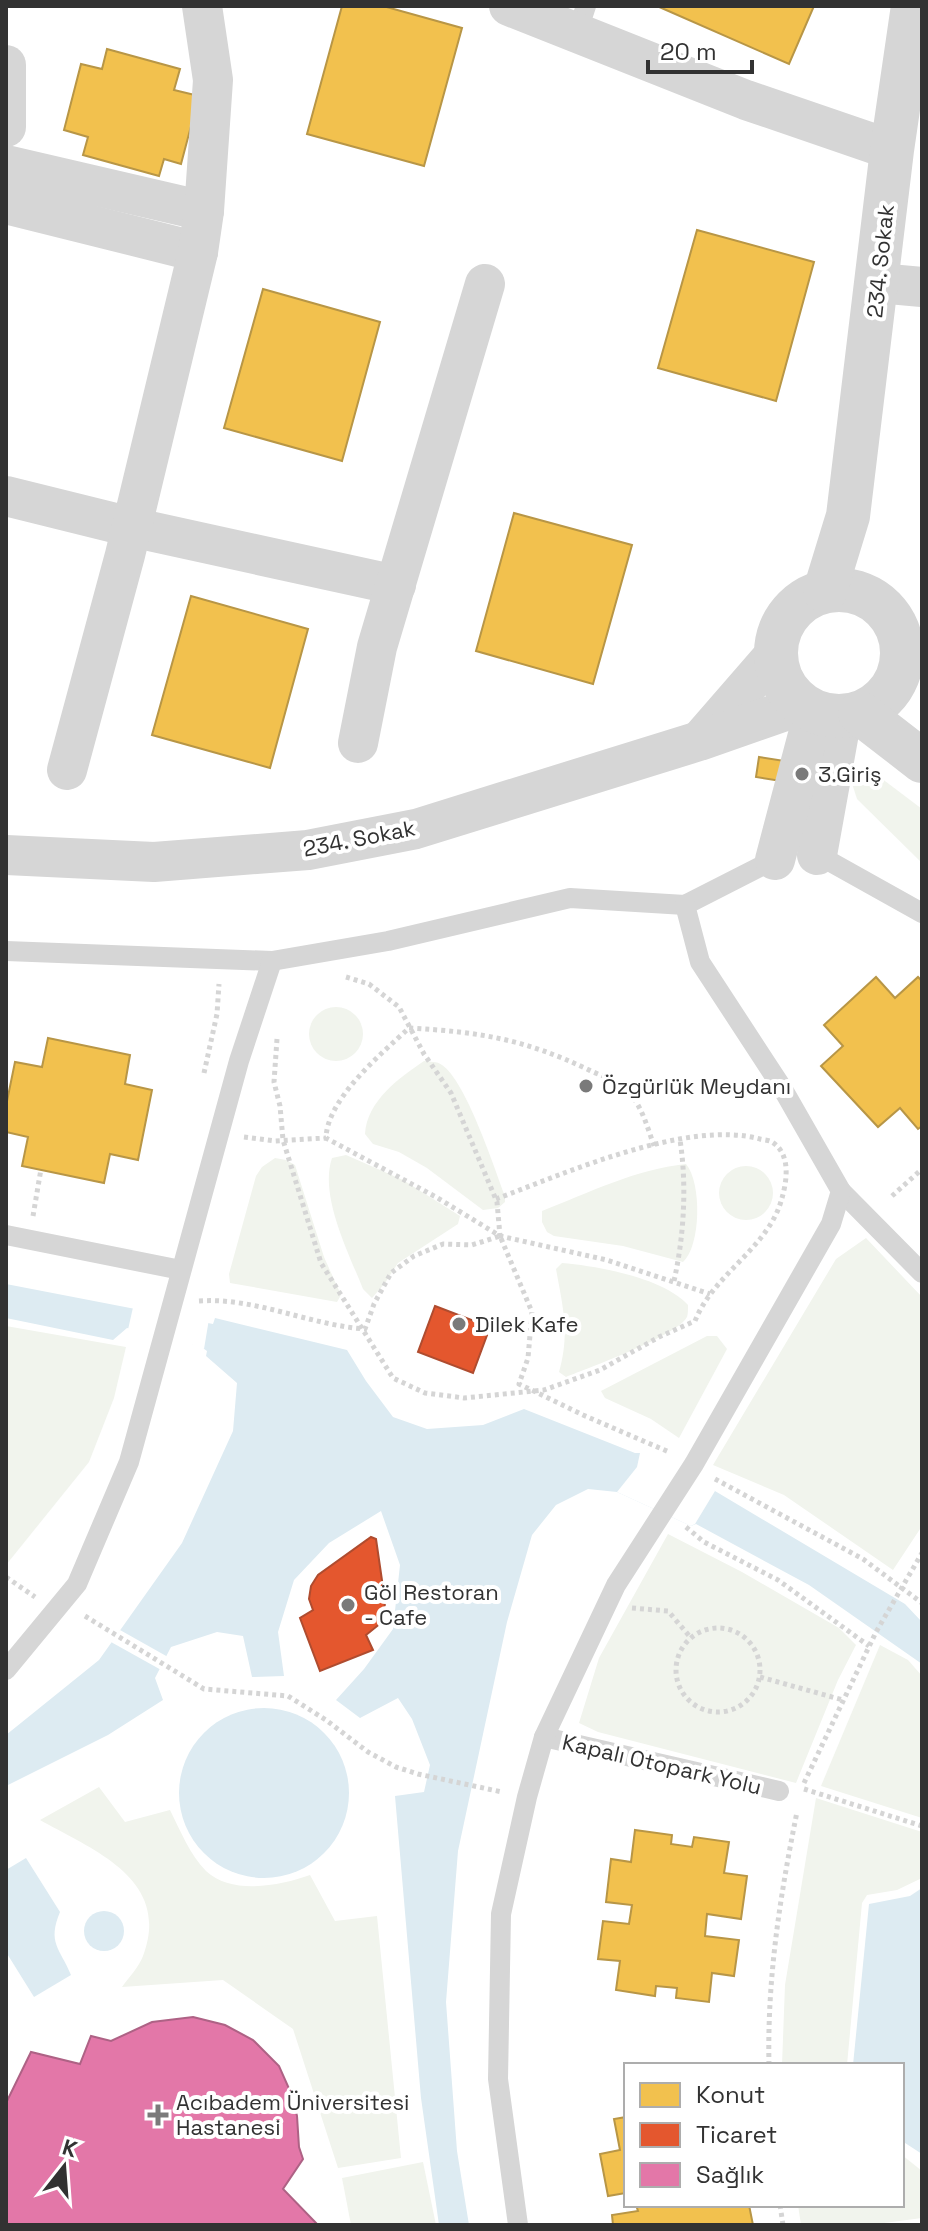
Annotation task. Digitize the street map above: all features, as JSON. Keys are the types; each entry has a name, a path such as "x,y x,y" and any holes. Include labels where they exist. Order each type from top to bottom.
{"street":[{"path":"67,770 131,527 198,252 204,211 213,80 202,6"},
{"path":"509,6 582,20 746,100 892,150"},
{"name":"234. Sokak","path":"825,591 848,516 892,150 913,6"},
{"path":"6,65 6,127"},
{"path":"6,165 204,211"},
{"path":"6,204 198,252"},
{"path":"878,283 922,287"},
{"path":"358,743 377,647 485,284"},
{"path":"6,496 131,527 396,585"},
{"name":"234. Sokak","path":"848,516 872,599"},
{"path":"830,711 877,704 896,681 912,680 900,635 884,609 872,599 841,590 812,596 789,613 781,626 775,654 783,683 791,696 830,711 922,761"},
{"path":"699,741 775,654"},
{"path":"817,855 830,711"},
{"path":"775,860 830,711"},
{"name":"234. Sokak","path":"6,855 154,862 308,850 416,829 699,741 830,711"}],"lane":[{"path":"6,951 272,961 388,941 570,898 685,905 802,846 922,913"},
{"path":"685,905 700,962 781,1086 841,1191 922,1273"},
{"path":"6,1670 77,1584 129,1462 239,1061 272,961"},
{"path":"518,2225 498,2079 501,1914 544,1737 607,1601 693,1465 831,1224 841,1191"},
{"path":"6,1235 181,1270"},
{"name":"Kapalı Otopark Yolu","path":"544,1737 779,1791"}],"path":[{"path":"344,977 369,984 399,1007 451,1093 496,1199 500,1236 532,1312 528,1358 519,1384 693,1465 863,1559 922,1603"},
{"path":"278,1027 274,1082 283,1140 321,1263 393,1378 425,1393 464,1398 544,1390 600,1370 695,1321 710,1294 769,1230 787,1176 783,1156 772,1142 743,1134 680,1140 654,1146 581,1167 496,1199"},
{"path":"326,1138 327,1124 345,1094 409,1028 497,1036 549,1051 624,1087 643,1113 654,1146"},
{"path":"233,1135 283,1140 326,1138 436,1197 500,1236 607,1260 710,1294"},
{"path":"674,1281 680,1251 682,1208 680,1140"},
{"path":"32,1219 41,1169"},
{"path":"892,1196 922,1169"},
{"path":"365,1329 391,1273 414,1256 443,1244 472,1245 500,1236"},
{"path":"174,1298 192,1302 223,1299 340,1327 365,1329"},
{"path":"681,1523 704,1542 778,1580 869,1646"},
{"path":"769,2063 768,2007 776,1935 803,1788 876,1632 922,1553"},
{"path":"624,1605 640,1610 668,1611 691,1638"},
{"path":"83,1616 204,1689 288,1696 368,1752 396,1767 506,1793"},
{"path":"715,1628 739,1634 757,1652 760,1677 755,1690 736,1709 710,1711 697,1707 687,1698 676,1673 683,1648 691,1638 715,1628"},
{"path":"760,1677 843,1700"},
{"path":"803,1788 922,1826"}],"shaded area":[{"path":"848,771 881,778 922,809 922,863 857,799"},
{"path":"336,1007 355,1015 363,1034 355,1053 336,1061 317,1053 309,1034 317,1015"},
{"path":"424,1061 442,1065 470,1106 505,1196 505,1202 498,1208 483,1210 427,1168 399,1152 373,1144 365,1134 367,1122 378,1101 395,1083"},
{"path":"346,1155 403,1180 460,1216 458,1224 398,1263 372,1298 363,1289 332,1207 329,1173 332,1158"},
{"path":"275,1158 295,1165 324,1257 341,1295 337,1302 230,1283 229,1274 256,1176 262,1167"},
{"path":"686,1164 695,1185 697,1214 693,1243 683,1262 623,1246 554,1236 547,1232 542,1222 542,1211 631,1176"},
{"path":"746,1166 765,1174 773,1193 765,1212 746,1220 727,1212 719,1193 727,1174"},
{"path":"866,1238 922,1297 922,1526 893,1570 784,1495 713,1465 836,1259"},
{"path":"562,1263 611,1270 663,1287 688,1305 687,1317 680,1325 650,1342 566,1377 559,1372 565,1333 556,1269"},
{"path":"6,1284 213,1324 215,1318 347,1350 393,1417 427,1429 483,1425 524,1409 640,1453 715,1491 905,1604 922,1622 922,1664 809,1585 696,1524 691,1526 617,1492 588,1489 556,1505 532,1535 507,1622 458,1851 446,2002 457,2151 469,2225 439,2225 421,2098 395,1796 424,1792 430,1765 412,1719 398,1698 360,1718 336,1700 364,1669 393,1629 400,1565 381,1511 329,1543 294,1580 278,1632 284,1676 252,1677 243,1636 217,1632 171,1647 155,1678 163,1700 108,1735 6,1786 6,1735 99,1660 182,1543 233,1431 237,1383 206,1356 207,1351 200,1346 127,1328 113,1340 6,1318"},
{"path":"6,1326 126,1347 114,1398 89,1462 6,1565"},
{"path":"707,1336 717,1336 727,1349 679,1438 651,1419 605,1398 601,1391"},
{"path":"668,1534 839,1628 856,1645 838,1680 796,1783 598,1732 579,1723 599,1658"},
{"path":"880,1645 908,1660 922,1676 922,1818 821,1786"},
{"path":"264,1708 297,1714 324,1733 343,1760 349,1793 343,1826 324,1853 297,1872 264,1878 231,1872 204,1853 185,1826 179,1793 185,1760 204,1733 231,1714"},
{"path":"99,1787 125,1822 170,1810 195,1858 216,1879 242,1886 256,1886 310,1875 335,1921 377,1916 401,2158 338,2168 293,2029 223,1980 122,1987 143,1956 149,1929 147,1906 137,1887 122,1870 83,1843 40,1820"},
{"path":"816,1798 922,1832 922,1878 897,1890 867,1895 862,1903 847,2063 782,2063 785,1985"},
{"path":"26,1858 60,1912 55,1938 71,1975 34,1997 6,1952 6,1870"},
{"path":"922,1888 922,2154 904,2142 904,2063 853,2063 869,1904 910,1896"},
{"path":"104,1911 118,1917 124,1931 118,1945 104,1951 90,1945 84,1931 90,1917"},
{"path":"904,2157 922,2171 922,2218 869,2225 801,2225 798,2207 904,2207"},
{"path":"423,2162 436,2225 351,2225 342,2178"}],"pier":[{"path":"134,1303 209,1319 204,1349 191,1344 189,1348 127,1334"},
{"path":"640,1453 649,1453 709,1484 715,1491 695,1524 691,1526 617,1492 637,1467"},
{"path":"120,1630 168,1657 163,1671 111,1642"}],"building: Konut":[{"path":"342,6 383,6 462,28 424,166 307,134"},
{"path":"657,6 814,6 789,64"},
{"path":"107,49 180,69 174,90 199,96 181,164 164,159 159,176 83,155 88,137 64,130 81,64 102,69"},
{"path":"697,230 814,262 776,401 658,368"},
{"path":"263,289 380,322 342,461 224,428"},
{"path":"514,513 632,545 593,684 476,651"},
{"path":"191,596 308,629 270,768 152,735"},
{"name":"3.Giriş","path":"759,757 848,771 845,791 756,777"},
{"path":"876,977 895,998 918,977 922,981 922,1126 918,1129 900,1108 878,1127 821,1066 843,1046 824,1025"},
{"path":"48,1038 130,1055 125,1084 152,1090 138,1160 110,1154 104,1183 22,1166 28,1137 6,1132 6,1106 15,1062 42,1067"},
{"path":"635,1830 672,1835 671,1844 692,1847 694,1837 729,1842 724,1873 747,1876 741,1919 707,1914 705,1936 739,1940 734,1976 712,1973 709,2002 676,1998 677,1988 656,1986 655,1996 616,1990 620,1961 598,1959 603,1921 629,1924 632,1905 606,1902 611,1859 631,1862"},
{"path":"624,2117 624,2193 608,2196 600,2154 620,2150 614,2119"},
{"path":"637,2207 749,2207 753,2225 613,2225 612,2215 638,2211"}],"building: Ticaret":[{"path":"435,1306 490,1327 473,1373 418,1352"},
{"name":"Göl Restoran - Cafe","path":"371,1537 376,1539 385,1601 381,1623 366,1635 373,1650 320,1671 300,1618 313,1610 309,1599 311,1586 318,1575"}],"building: Sağlık":[{"name":"Acıbadem Üniversitesi Hastanesi","path":"193,2017 225,2025 253,2040 279,2066 297,2116 303,2159 283,2189 318,2225 6,2225 6,2103 31,2052 80,2064 91,2036 111,2041 152,2022"}],"place":[{"name":"3.Giriş","path":"802,774"},
{"name":"Özgürlük Meydanı","path":"586,1086"},
{"name":"Dilek Kafe","path":"459,1324"},
{"name":"Göl Restoran - Cafe","path":"348,1605"},
{"name":"Acıbadem Üniversitesi Hastanesi","path":"158,2115"}]}
